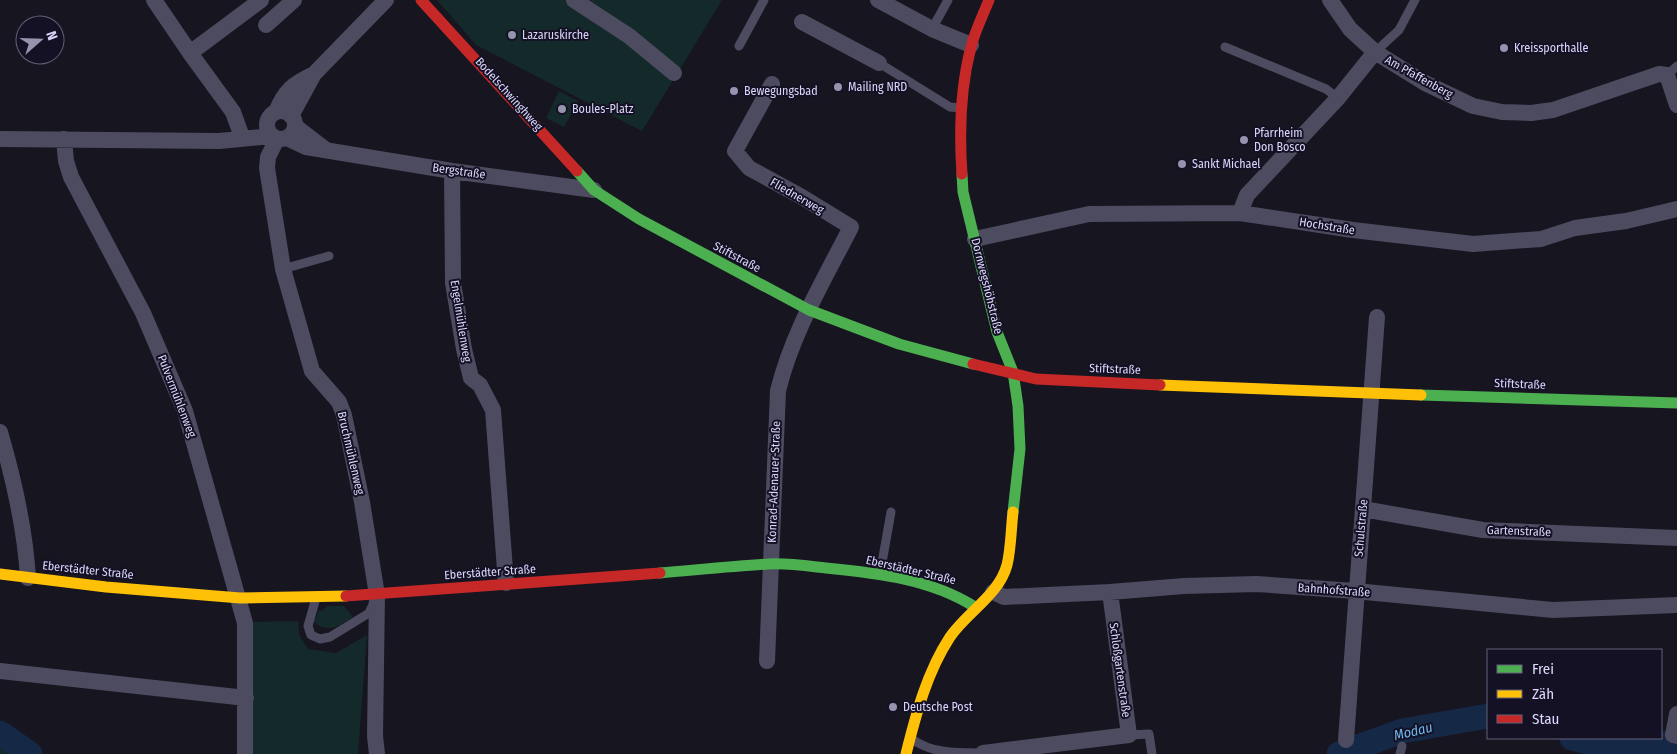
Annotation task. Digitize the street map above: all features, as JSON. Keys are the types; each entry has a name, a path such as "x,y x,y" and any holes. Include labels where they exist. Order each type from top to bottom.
{"street":[{"path":"154,0 233,112 242,137"},
{"path":"190,53 261,0"},
{"path":"266,25 294,0"},
{"name":"Bruchmühlenweg","path":"377,754 375,736 377,595 362,502 344,415 339,402 312,371 283,269 267,168 268,157 281,128 282,98 294,84 314,74 386,0"},
{"name":"Bodelschwinghweg","path":"421,0 582,168 594,190"},
{"path":"574,0 629,36 674,73"},
{"path":"878,0 932,29 971,45"},
{"name":"Dornwegshöhstraße","path":"906,754 932,675 945,646 959,624 1002,581 1007,565 1020,449 1018,406 1013,372 997,332 962,183 960,140 962,86 971,45 989,0"},
{"path":"1330,0 1350,29 1375,52"},
{"path":"802,22 880,63"},
{"name":"Am Pfaffenberg","path":"1240,213 1247,195 1338,98 1375,52 1425,83 1473,106 1502,112 1531,113 1553,110 1672,71"},
{"path":"1672,71 1677,105"},
{"name":"Fliednerweg","path":"772,84 735,150 749,168 802,197 850,228 809,310"},
{"path":"0,139 218,141 242,137 251,131 281,128"},
{"name":"Bergstraße","path":"281,128 325,149 452,171 594,190"},
{"name":"Pulvermühlenweg","path":"64,139 66,161 71,177 143,313 185,411 240,598 245,623 245,754"},
{"name":"Engelmühlenweg","path":"452,171 455,292 467,365 471,378 480,385 494,410 506,583"},
{"name":"Stiftstraße","path":"594,190 654,228 809,310 899,344 946,358 1013,372 1036,379 1371,394 1677,403"},
{"name":"Hochstraße","path":"975,239 1089,214 1240,213 1372,233 1473,244 1542,239 1575,228 1626,221 1677,209"},
{"name":"Konrad-Adenauer-Straße","path":"767,661 778,391 782,373 809,310"},
{"name":"Schulstraße","path":"1346,740 1355,591 1377,316"},
{"path":"0,432 17,493 26,540 28,578"},
{"name":"Gartenstraße","path":"1362,509 1483,530 1677,538"},
{"name":"Eberstädter Straße","path":"0,574 240,598 377,595 506,583 610,578 771,564 822,567 880,574 956,594 975,607"},
{"name":"Bahnhofstraße","path":"993,592 1004,597 1184,586 1257,584 1355,591 1553,610 1677,606"},
{"name":"Schloßgartenstraße","path":"983,753 1129,735 1110,592"},
{"path":"0,671 246,698"},
{"path":"1677,714 1673,734 1677,736"}],"lane":[{"path":"739,46 764,0"},
{"path":"932,29 948,0"},
{"path":"1375,52 1399,30 1415,0"},
{"path":"1225,47 1326,89 1338,98"},
{"path":"880,63 950,108 961,108"},
{"path":"283,269 329,256"},
{"path":"880,574 891,512"},
{"path":"317,596 308,626 311,635 320,639 330,637 369,613 377,595"},
{"path":"1129,735 1149,734 1152,754"},
{"name":"Schloßgartenstraße","path":"910,738 920,745 951,753 983,753"}],"green space":[{"path":"437,0 722,0 642,131 476,45"},
{"name":"Boules-Platz","path":"559,91 578,101 564,127 546,118"},
{"path":"327,606 344,606 353,617 333,627 324,628 319,626 314,622 319,610 322,611"},
{"path":"298,621 299,635 308,649 336,653 367,635 358,754 250,754 251,622"},
{"path":"0,723 44,754 0,754"}],"waterway":[{"name":"Modau","path":"1339,754 1402,731 1487,716"},
{"name":"Modau","path":"0,733 30,754"},
{"name":"Modau","path":"1576,739 1612,746 1658,744 1677,746"}],"traffic: fast":[{"path":"577,171 594,190 639,219 809,310 899,344 973,364"},
{"path":"962,174 963,192 997,332 1013,372 1018,406 1020,449 1013,512"},
{"path":"1421,395 1677,403"},
{"path":"660,573 769,564 865,572 922,584 958,597 975,607"}],"traffic: slow":[{"path":"1160,385 1421,395"},
{"path":"906,754 923,694 942,650 957,628 990,594 1003,576 1008,559 1013,512"},
{"path":"0,574 106,587 240,598 346,596"}],"traffic: jam":[{"path":"421,0 577,171"},
{"path":"962,174 961,126 967,63 977,29 989,0"},
{"path":"973,364 1036,379 1160,385"},
{"path":"346,596 660,573"}],"place":[{"name":"Lazaruskirche","path":"512,35"},
{"name":"Kreissporthalle","path":"1504,48"},
{"name":"Mailing NRD","path":"838,87"},
{"name":"Bewegungsbad","path":"734,91"},
{"name":"Boules-Platz","path":"562,109"},
{"name":"Pfarrheim Don Bosco","path":"1244,140"},
{"name":"Sankt Michael","path":"1182,164"},
{"name":"Deutsche Post","path":"893,707"}]}
